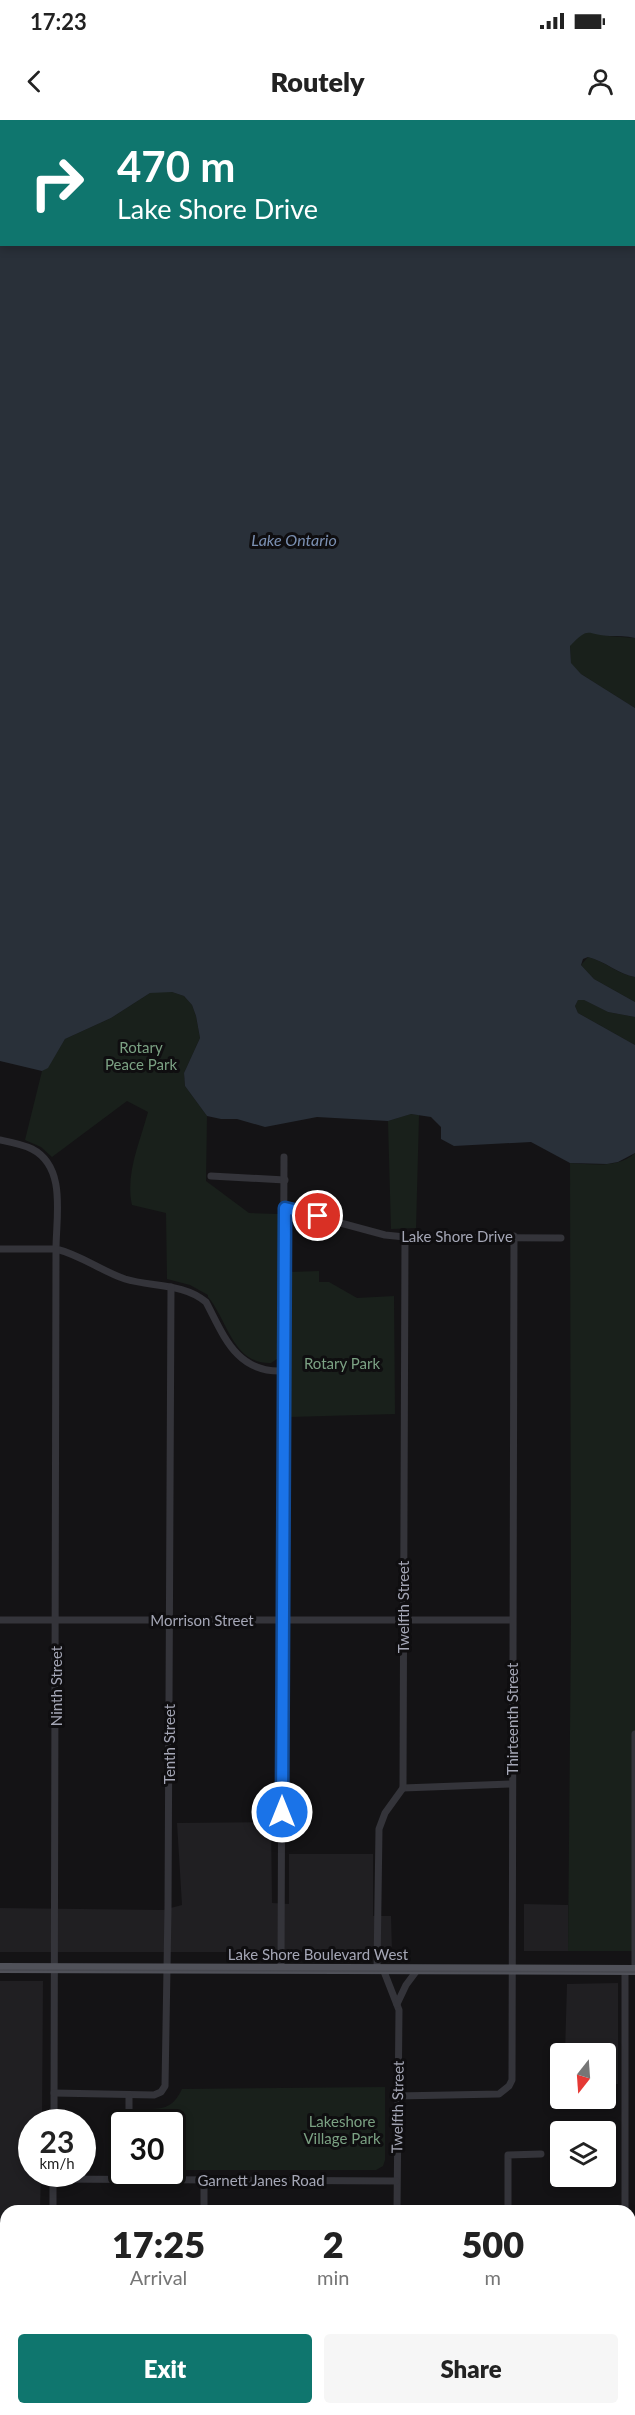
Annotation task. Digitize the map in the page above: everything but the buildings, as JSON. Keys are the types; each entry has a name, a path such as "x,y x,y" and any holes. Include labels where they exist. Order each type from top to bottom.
{"main road":[{"name":"Lake Shore Boulevard West","path":"0,1968 632,1970"}],"street":[{"path":"0,1140 32,1149 46,1160 53,1172 56,1182 56,1249"},
{"path":"280,1969 284,1157"},
{"path":"211,1176 285,1180"},
{"name":"Lake Shore Drive","path":"285,1208 385,1235 405,1238 514,1236 561,1238"},
{"name":"Thirteenth Street","path":"397,2096 499,2094 509,2086 512,2080 514,1236"},
{"name":"Twelfth Street","path":"397,2205 399,2036 397,2004 380,1969 379,1829 385,1813 403,1788 405,1238"},
{"path":"0,1249 56,1249 79,1256 124,1278 171,1287 195,1295 206,1302 224,1340 241,1357 266,1370 284,1371"},
{"name":"Ninth Street","path":"54,2109 56,1249"},
{"name":"Tenth Street","path":"54,2093 154,2095 161,2092 165,2086 171,1287"},
{"name":"Morrison Street","path":"0,1620 512,1620"},
{"path":"625,2205 632,1970 635,1734"},
{"path":"403,1788 512,1784"},
{"path":"397,2004 406,1985 418,1969"},
{"path":"129,2096 129,2109"},
{"path":"508,2205 508,2155 541,2154"},
{"name":"Garnett Janes Road","path":"186,2179 396,2181"},
{"path":"204,2180 204,2205"},
{"path":"53,2187 53,2205"}],"shaded area":[{"path":"271,1822 272,1903 289,1904 289,1854 373,1854 373,1916 391,1916 392,1952 0,1952 0,1908 163,1910 182,1905 177,1823"},
{"path":"524,1904 568,1905 568,1951 524,1951"},
{"path":"0,1981 43,1981 42,2109 18,2109 18,2187 41,2187 40,2205 0,2205"},
{"path":"618,1983 618,2084 616,2084 616,2043 565,2043 567,1984"}],"green space":[{"path":"589,631 608,636 635,638 635,708 581,674 571,664 570,645"},
{"path":"588,957 635,977 635,1002 594,979 581,965"},
{"name":"Rotary Peace Park","path":"160,991 184,996 192,1005 196,1016 200,1038 184,1073 185,1086 207,1116 206,1181 249,1213 278,1214 278,1354 277,1359 271,1363 258,1361 239,1349 208,1295 190,1285 167,1279 166,1213 132,1205 130,1193 134,1158 148,1112 127,1101 52,1157 41,1147 25,1140 42,1071 48,1067 65,1039 111,1018 150,993"},
{"path":"578,1000 584,1000 608,1012 635,1017 635,1045 578,1013 575,1006"},
{"path":"410,1114 419,1115 416,1228 391,1229 388,1121"},
{"path":"635,1153 635,1951 568,1951 571,1622 570,1163 612,1163"},
{"name":"Rotary Park","path":"319,1271 319,1282 329,1282 357,1298 394,1296 395,1414 290,1417 290,1272"},
{"name":"Lakeshore Village Park","path":"385,2087 385,2160 383,2166 376,2170 186,2170 186,2109 155,2109 166,2107 174,2101 182,2089"}],"water":[{"name":"Lake Ontario","path":"0,246 635,246 635,638 585,633 570,646 571,663 581,674 635,708 635,977 588,957 583,959 581,965 594,979 635,1002 635,1017 608,1012 584,1000 578,1000 575,1006 578,1013 635,1045 635,1153 618,1162 607,1164 570,1163 531,1142 454,1146 441,1139 441,1127 431,1117 411,1114 388,1121 317,1117 265,1127 237,1119 207,1116 185,1086 184,1073 200,1038 196,1016 192,1005 184,996 172,992 150,993 111,1018 65,1039 48,1068 42,1071 0,1061"}],"tram line":[{"path":"0,1970 635,1972"}],"route":[{"path":"282,1812 285,1208 318,1216"}]}
